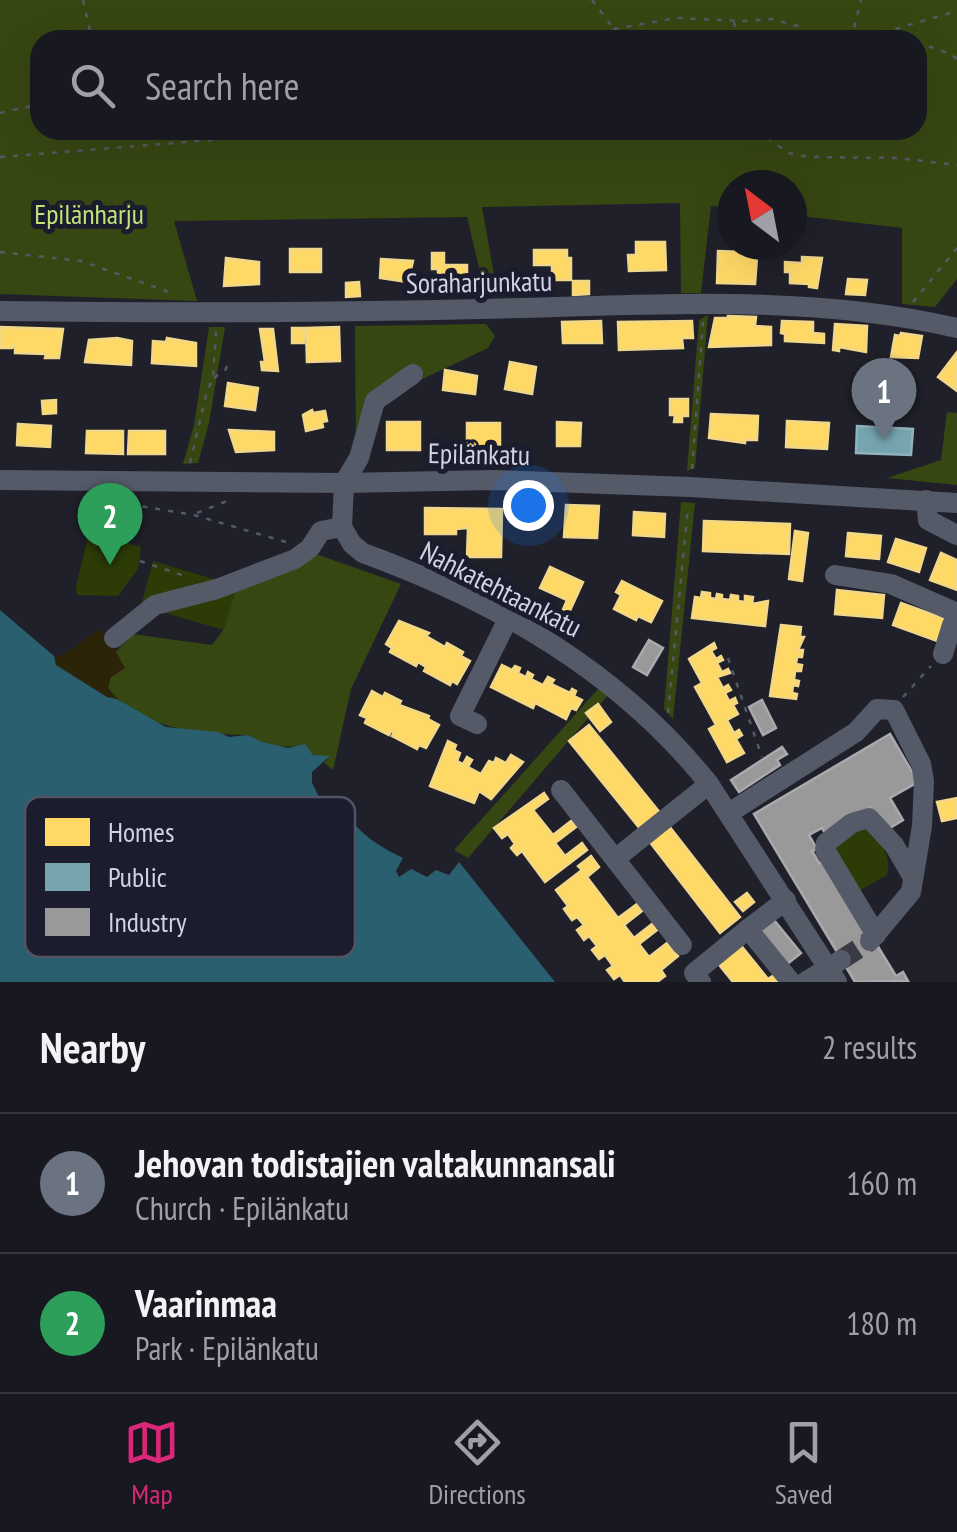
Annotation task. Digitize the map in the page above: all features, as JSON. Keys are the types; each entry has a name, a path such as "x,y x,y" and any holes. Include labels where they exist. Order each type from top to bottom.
{"street":[{"name":"Soraharjunkatu","path":"0,311 218,314 704,305 842,310 906,316 957,328"},
{"path":"114,638 156,606 275,569 310,548 321,531 342,527 344,483 359,458 375,401 413,374"},
{"name":"Epilänkatu","path":"0,480 344,483 691,480 957,504"},
{"path":"926,500 928,520 957,535"},
{"name":"Nahkatehtaankatu","path":"342,527 363,553 509,617 577,658 659,727 729,812 836,970"},
{"path":"834,575 892,584 957,616 943,654"},
{"path":"477,724 460,716 509,617"},
{"path":"729,812 856,732 877,708 894,710 921,764 922,826 910,892 873,938 825,850 826,843 852,823 869,818 894,844 911,874"},
{"path":"615,859 708,784"},
{"path":"561,790 682,945"},
{"path":"701,982 694,973 786,900"},
{"path":"748,929 791,982"},
{"path":"805,982 836,970"}],"path":[{"path":"83,0 90,30"},
{"path":"592,0 614,30 676,18 772,18 803,30"},
{"path":"853,30 861,0"},
{"path":"898,30 957,11"},
{"path":"733,21 735,30"},
{"path":"927,47 957,59"},
{"path":"0,113 30,106"},
{"path":"0,157 212,140"},
{"path":"771,140 788,153 809,157 898,158 957,165"},
{"path":"775,140 776,144"},
{"path":"906,316 918,293 957,248"},
{"path":"0,252 81,261 172,293"},
{"path":"189,468 213,379 218,314"},
{"path":"659,727 669,711 704,314"},
{"path":"213,379 230,360"},
{"path":"140,561 187,576"},
{"path":"894,710 910,685 943,654"},
{"path":"728,658 762,757"}],"green space":[{"name":"Epilänharju","path":"0,0 957,0 957,279 935,307 902,304 902,228 807,217 807,170 717,170 717,207 711,206 701,293 681,293 680,203 482,207 498,297 486,297 467,217 174,221 197,301 0,294"},
{"path":"708,315 695,468 687,471 699,320"},
{"path":"486,324 495,336 488,348 378,400 356,461 355,326"},
{"path":"209,327 225,327 209,423 198,463 183,464 194,425"},
{"path":"947,412 957,413 957,485 887,478 941,460"},
{"path":"681,502 695,503 673,719 664,709"},
{"path":"89,532 141,547 138,569 118,596 77,595"},
{"path":"313,553 401,584 351,689 333,770 324,763 329,757 313,755 305,745 275,746 247,735 189,730 152,720 108,688 116,652 132,634 212,645 224,629 237,586"},
{"path":"153,561 237,586 224,630 141,606"},
{"path":"598,689 608,695 468,858 454,850"},
{"path":"867,827 886,854 887,875 857,892 832,848 834,839"}],"sand":[{"path":"98,630 114,638 125,668 110,678 108,688 117,699 107,697 56,665 54,656 63,655"}],"water":[{"path":"0,610 54,656 56,665 166,727 218,732 229,737 248,735 288,748 305,744 313,755 330,756 312,772 319,797 25,797 25,957 355,957 355,826 403,858 396,871 399,877 411,869 427,877 436,870 449,875 459,862 555,982 0,982"}],"building: Homes":[{"path":"636,242 665,242 666,270 629,271 628,255 636,255"},
{"path":"290,249 321,249 321,272 290,272"},
{"path":"534,250 567,250 571,280 552,280 552,265 534,265"},
{"path":"432,253 444,253 444,265 467,265 467,282 444,282 444,274 432,269"},
{"path":"807,257 822,258 817,288 790,283 785,262 802,263"},
{"path":"226,258 259,262 259,284 224,286"},
{"path":"381,259 413,261 408,282 380,278"},
{"path":"718,260 757,260 755,284 717,283"},
{"path":"848,279 867,280 865,295 846,294"},
{"path":"573,281 589,281 589,294 573,295"},
{"path":"359,282 360,296 346,297 346,283"},
{"path":"756,317 755,326 771,327 771,345 709,347 715,318"},
{"path":"601,321 602,343 563,343 562,322"},
{"path":"692,321 693,338 682,338 683,348 619,350 618,322"},
{"path":"782,321 813,322 813,333 824,334 824,343 785,341"},
{"path":"835,324 867,326 866,352 839,347 839,351 833,350"},
{"path":"0,327 63,329 59,358 15,353 15,345 0,348"},
{"path":"339,327 340,361 307,362 306,328"},
{"path":"292,328 304,328 304,343 292,343"},
{"path":"260,329 273,329 278,371 262,370 261,362 265,362"},
{"path":"895,335 922,336 918,358 891,357"},
{"path":"167,338 196,343 196,366 152,363 153,341 166,342"},
{"path":"89,340 132,341 131,365 85,362"},
{"path":"957,352 957,391 938,377"},
{"path":"510,362 536,367 532,394 505,389"},
{"path":"445,370 477,376 475,394 443,390"},
{"path":"228,383 258,388 255,410 225,406"},
{"path":"670,399 688,399 688,416 682,416 682,422 674,422 675,415 670,415"},
{"path":"56,400 56,413 43,414 42,401"},
{"path":"312,410 325,411 327,421 322,422 323,427 306,431 303,415"},
{"path":"711,414 758,416 757,440 745,443 709,438"},
{"path":"787,421 829,423 827,449 786,447"},
{"path":"387,422 420,422 420,450 387,450"},
{"path":"557,422 581,423 580,446 557,446"},
{"path":"467,423 500,423 500,447 467,447"},
{"path":"18,424 51,426 50,447 17,445"},
{"path":"229,430 274,432 274,450 236,452"},
{"path":"87,431 123,431 123,454 86,453"},
{"path":"129,431 165,431 165,454 128,454"},
{"path":"566,505 599,506 597,538 564,537"},
{"path":"425,508 502,509 501,557 467,557 468,528 456,529 456,534 425,534"},
{"path":"634,512 665,514 664,537 633,535"},
{"path":"704,521 790,524 789,554 703,551"},
{"path":"795,531 808,533 802,581 789,579"},
{"path":"848,533 881,536 879,559 846,556"},
{"path":"896,539 926,548 919,572 888,562"},
{"path":"941,553 957,560 957,590 930,580"},
{"path":"550,567 583,582 568,615 562,612 567,600 540,588"},
{"path":"622,581 662,601 651,622 638,616 636,620 614,609"},
{"path":"837,590 884,595 882,618 835,614"},
{"path":"702,592 716,599 717,594 730,600 731,595 738,596 738,601 745,602 745,596 753,597 752,604 768,601 765,626 692,618 695,597 701,598"},
{"path":"901,603 945,619 937,641 893,625"},
{"path":"399,621 429,633 426,636 445,647 447,643 463,652 461,656 470,661 457,684 452,681 450,685 424,671 426,667 418,662 416,666 390,652 392,648 386,644"},
{"path":"781,625 801,627 800,637 804,637 798,650 803,650 802,657 797,657 796,664 802,665 801,671 795,671 798,686 793,685 796,699 770,696"},
{"path":"714,643 716,648 711,651 716,659 721,656 723,660 717,663 722,672 728,669 730,673 717,677 723,688 728,685 731,690 725,693 729,701 735,698 737,703 733,705 738,714 727,720 734,733 739,730 742,735 736,739 744,753 727,762 709,729 716,725 695,687 702,683 689,659"},
{"path":"502,665 512,670 515,666 520,668 518,673 526,677 528,672 533,675 531,679 543,685 548,677 554,680 551,684 570,693 572,689 576,691 574,696 582,700 576,710 571,708 566,719 535,703 533,708 491,687"},
{"path":"372,691 401,701 399,705 429,716 439,725 426,748 419,745 417,749 392,736 394,732 389,735 365,723 367,718 360,715"},
{"path":"598,704 611,722 600,731 586,713"},
{"path":"589,725 661,814 641,830 569,741"},
{"path":"448,741 460,753 457,761 463,764 467,757 472,760 468,767 481,774 489,761 494,763 496,758 506,763 511,755 523,762 491,799 479,791 474,803 430,786"},
{"path":"544,793 548,799 533,810 553,835 571,821 576,827 555,843 565,856 582,843 587,850 545,882 522,851 517,855 511,848 515,844 508,834 502,838 494,828"},
{"path":"957,798 957,818 942,821 937,802"},
{"path":"669,826 740,917 720,933 649,841"},
{"path":"591,856 599,867 587,877 618,918 637,904 642,911 624,925 634,938 652,924 657,930 639,944 649,957 667,943 678,956 661,970 665,976 657,982 625,982 620,975 614,979 607,970 613,966 605,955 599,959 592,950 597,946 589,936 584,940 577,930 584,925 577,917 572,920 564,909 568,906 556,890 582,870 578,866"},
{"path":"747,893 754,902 743,911 735,902"},
{"path":"739,943 768,979 774,975 779,982 733,982 716,961"}],"building: Public":[{"path":"857,426 913,429 911,455 856,453"}],"building: Industry":[{"path":"649,640 663,648 647,675 633,667"},
{"path":"762,700 776,728 763,735 749,707"},
{"path":"890,734 918,782 890,798 903,820 885,831 871,808 826,835 822,828 809,835 819,863 825,860 896,976 903,972 908,981 855,982 754,814"},
{"path":"782,747 787,754 777,760 780,765 739,792 731,780"},
{"path":"774,920 801,953 786,965 759,932"}],"tunnel":[{"path":"841,960 870,941"}],"place":[{"name":"Jehovan todistajien valtakunnansali","path":"884,440"},
{"name":"Vaarinmaa","path":"110,565"}]}
